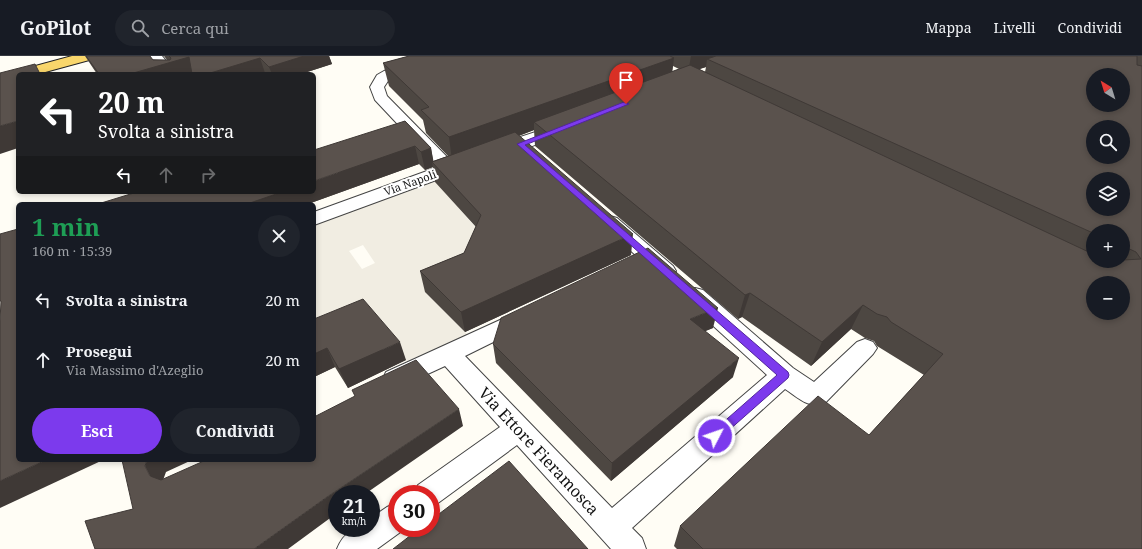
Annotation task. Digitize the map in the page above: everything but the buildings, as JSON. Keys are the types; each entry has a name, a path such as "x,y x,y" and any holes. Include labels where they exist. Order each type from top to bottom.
{"main road":[{"path":"29,72 88,56"}],"street":[{"path":"155,56 168,72"},
{"path":"446,56 385,76 379,81 377,88 380,97 449,169"},
{"name":"Via Napoli","path":"316,218 481,157 527,151 575,123"},
{"path":"598,212 784,375 816,396 865,348"},
{"path":"628,267 649,256"},
{"path":"378,387 543,308"},
{"name":"Via Ettore Fieramosca","path":"448,353 631,549"},
{"path":"611,528 784,375"},
{"path":"440,485 518,429"},
{"path":"352,549 388,523"}],"shaded area":[{"path":"430,181 435,181 483,236 426,293 468,335 407,361 370,318 316,341 316,223","holes":["363,245 375,263 362,269 349,251"]}],"route":[{"path":"626,104 520,144 784,375 715,436"}]}
